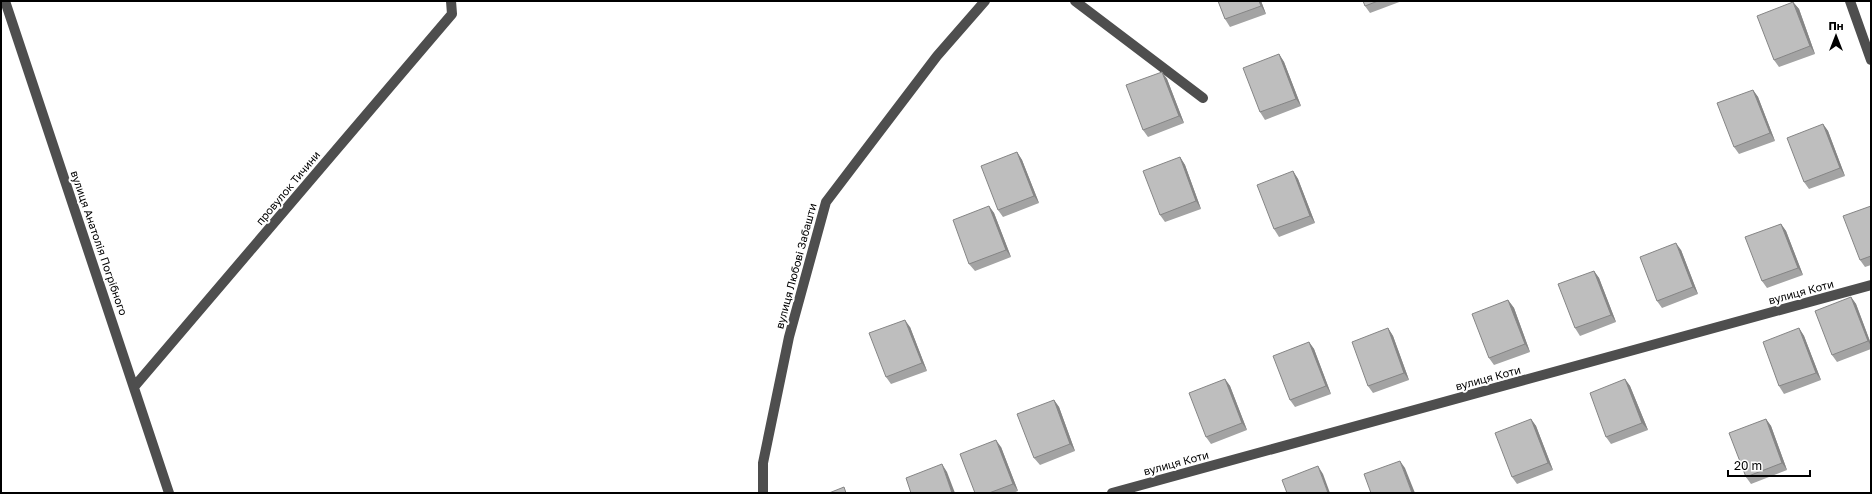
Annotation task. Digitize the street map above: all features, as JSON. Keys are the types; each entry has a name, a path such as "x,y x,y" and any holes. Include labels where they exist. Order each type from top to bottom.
{"street":[{"name":"вулиця Анатолія Погрібного","path":"5,1 168,493"},
{"name":"провулок Тичини","path":"134,387 452,14 451,1"},
{"name":"вулиця Любові Забашти","path":"763,493 763,463 789,337 826,202 937,56 985,1"},
{"path":"1075,1 1203,98"},
{"path":"1850,1 1871,60"},
{"name":"вулиця Коти","path":"1112,493 1871,285"}],"building":[{"path":"1218,1 1259,1 1261,6 1225,19"},
{"path":"1363,1 1378,1 1365,6"},
{"path":"1793,2 1810,46 1774,60 1757,16"},
{"path":"1279,54 1296,99 1260,112 1243,68"},
{"path":"1162,72 1179,116 1143,130 1126,85"},
{"path":"1753,90 1770,133 1734,147 1717,103"},
{"path":"1823,124 1840,168 1804,182 1787,138"},
{"path":"1017,152 1034,196 998,210 981,166"},
{"path":"1180,157 1196,201 1160,215 1143,171"},
{"path":"1293,171 1310,216 1274,229 1257,185"},
{"path":"989,206 1006,250 969,264 953,220"},
{"path":"1871,206 1871,256 1860,260 1843,216"},
{"path":"1781,224 1798,268 1762,281 1745,237"},
{"path":"1676,243 1693,287 1657,301 1640,257"},
{"path":"1594,271 1611,315 1575,328 1558,284"},
{"path":"1851,297 1868,341 1832,355 1815,311"},
{"path":"1508,300 1525,344 1489,358 1472,314"},
{"path":"905,320 922,363 886,377 869,333"},
{"path":"1388,328 1404,373 1368,386 1352,342"},
{"path":"1799,328 1816,373 1779,386 1763,342"},
{"path":"1309,342 1326,386 1290,400 1273,356"},
{"path":"1225,379 1242,423 1206,437 1189,393"},
{"path":"1625,379 1642,423 1606,437 1590,393"},
{"path":"1054,400 1070,444 1034,458 1017,414"},
{"path":"1531,419 1548,463 1512,477 1495,433"},
{"path":"1766,419 1782,463 1746,477 1729,433"},
{"path":"996,440 1013,484 989,493 975,493 960,454"},
{"path":"1400,461 1412,493 1371,493 1364,474"},
{"path":"942,464 952,493 911,493 906,478"},
{"path":"1318,466 1328,493 1287,493 1282,480"},
{"path":"844,487 846,493 829,493"}]}
